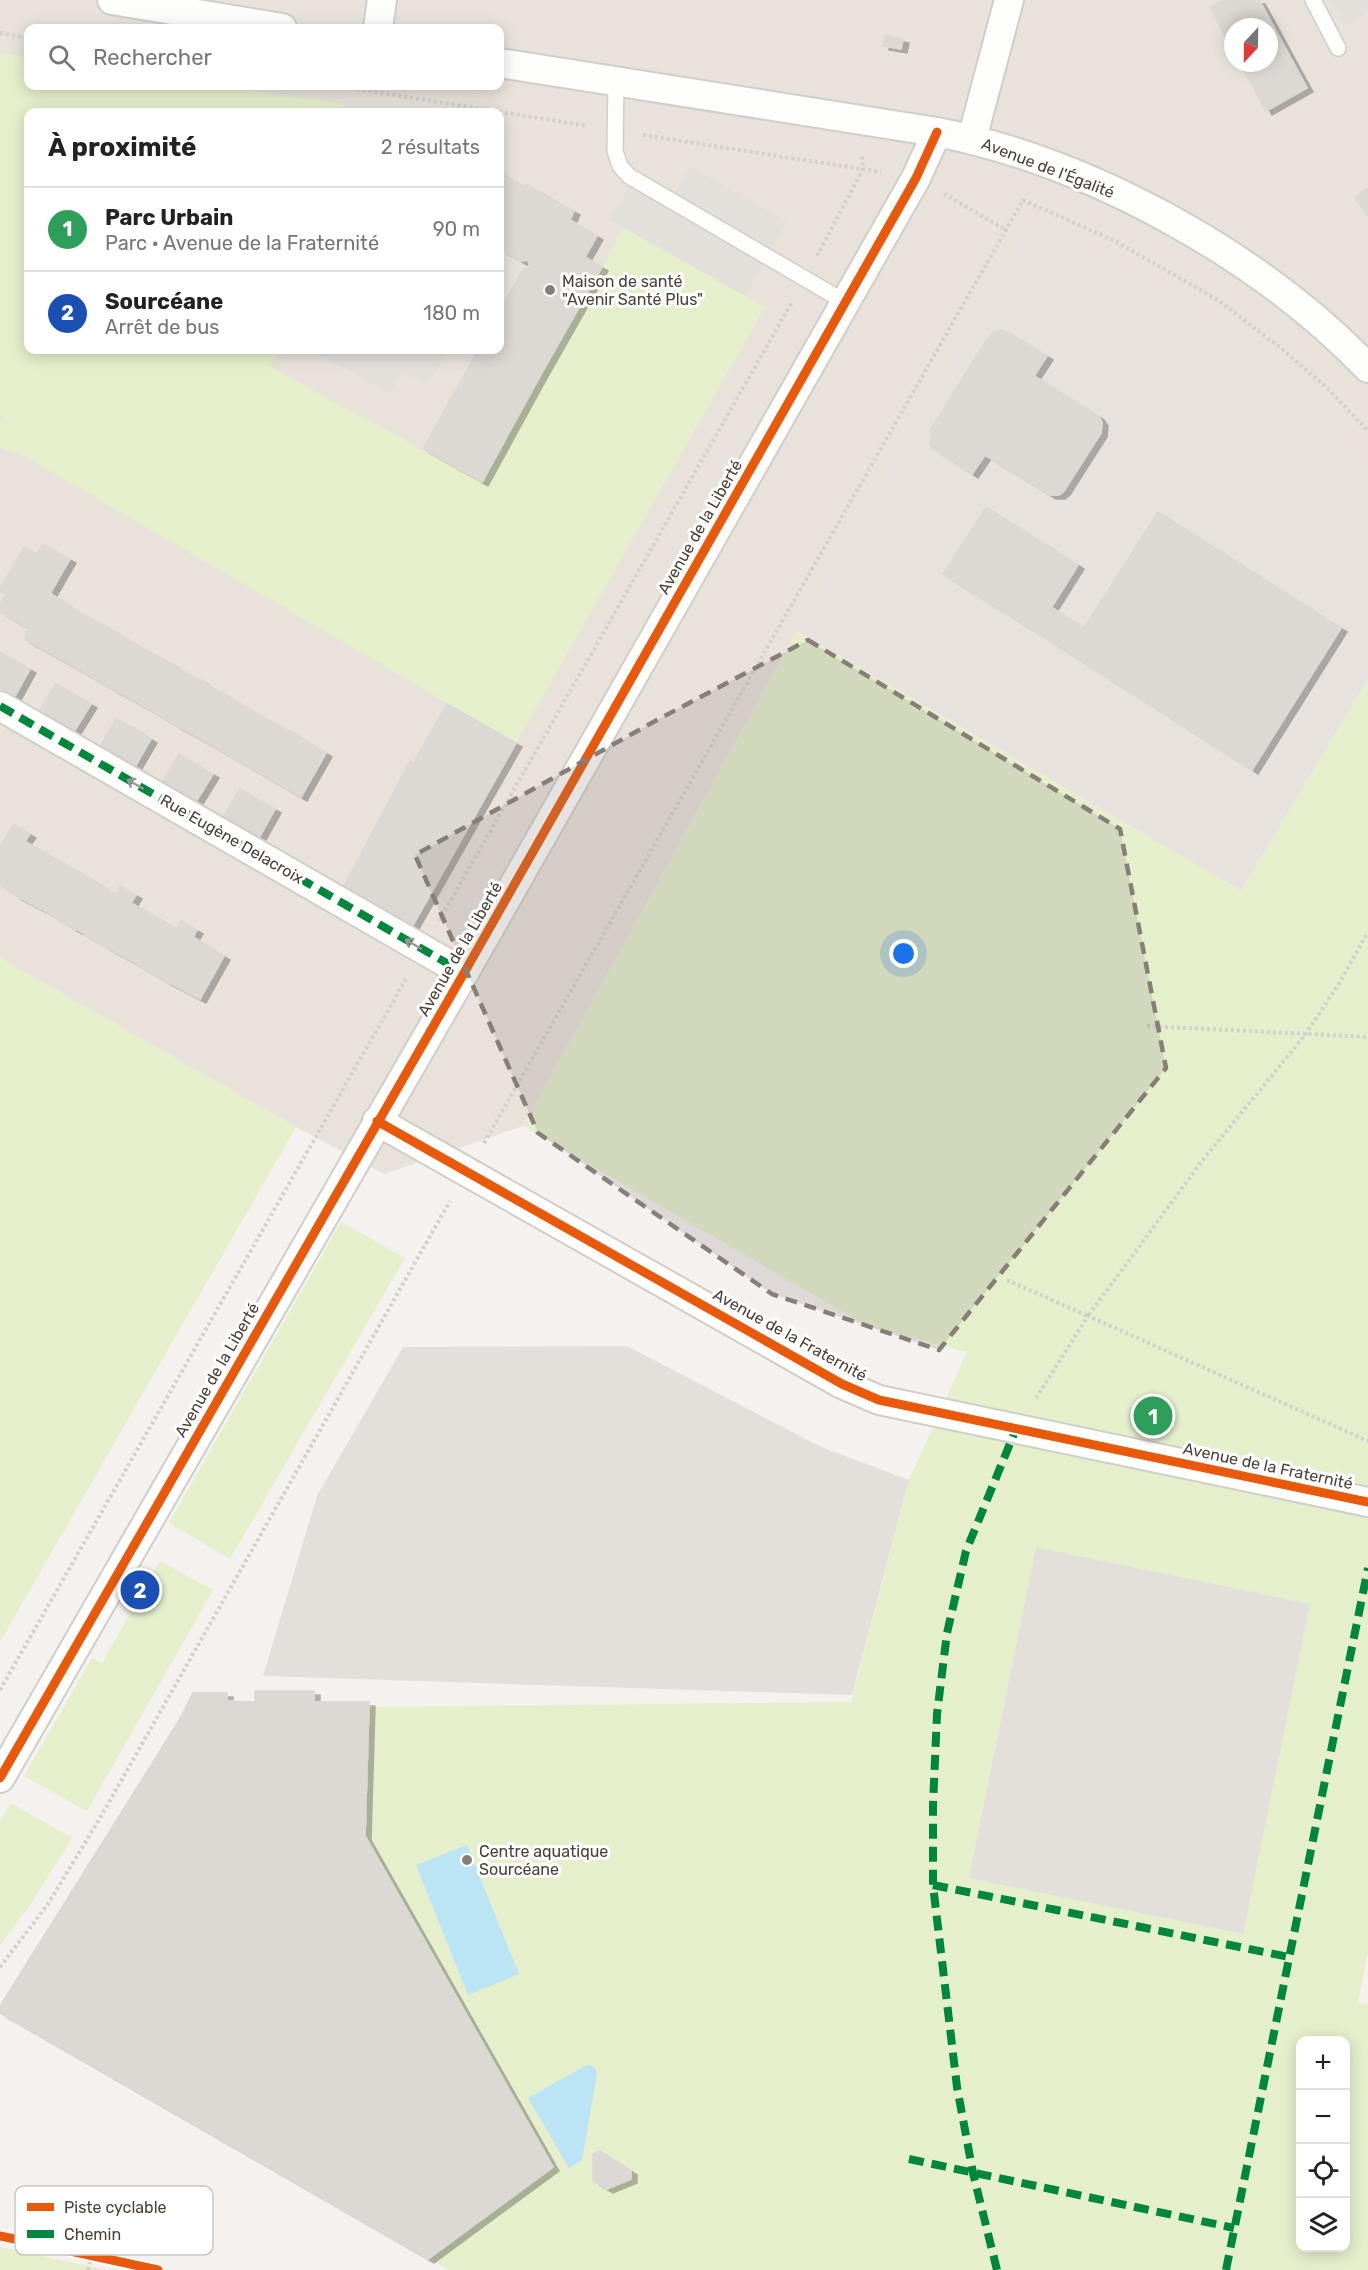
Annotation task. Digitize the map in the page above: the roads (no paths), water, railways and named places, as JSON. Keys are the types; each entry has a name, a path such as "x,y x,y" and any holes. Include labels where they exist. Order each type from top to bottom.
{"street":[{"path":"112,0 258,24"},
{"path":"379,24 382,0"},
{"path":"972,139 1009,0"},
{"name":"Avenue de l'Égalité","path":"504,64 937,132 1007,149 1102,187 1188,230 1261,277 1296,303 1368,368"},
{"name":"Avenue de la Liberté","path":"0,1778 464,973 916,178 937,132"},
{"name":"Rue Eugène Delacroix","path":"0,706 464,973"},
{"name":"Avenue de la Fraternité","path":"377,1121 842,1384 886,1402 1368,1502"}],"lane":[{"path":"1313,0 1338,48"},
{"path":"616,81 615,151 620,166 629,176 845,302"}],"water":[{"path":"467,1845 519,1974 468,1995 416,1865"},
{"path":"590,2065 596,2069 597,2074 582,2160 569,2168 528,2098"}],"place":[{"name":"Maison de santé \"Avenir Santé Plus\"","path":"550,290"},
{"name":"Parc Urbain","path":"1153,1416"},
{"name":"Sourcéane","path":"140,1590"},
{"name":"Centre aquatique Sourcéane","path":"467,1860"}]}
